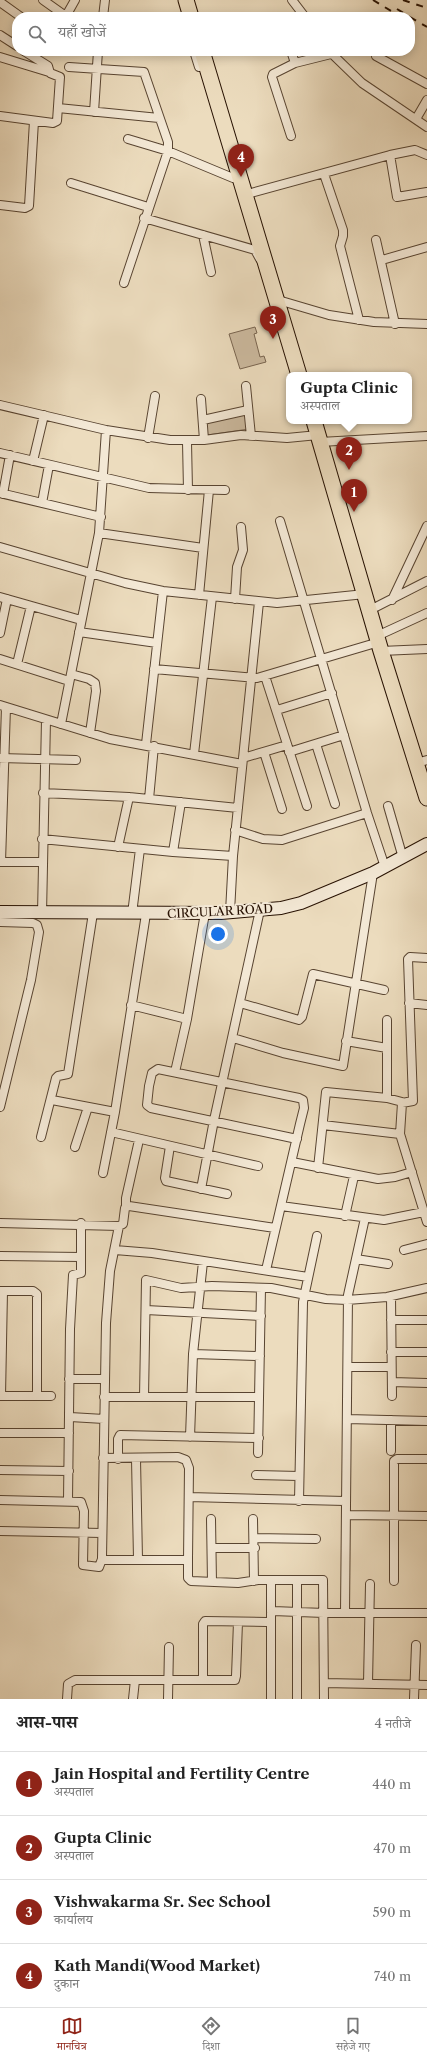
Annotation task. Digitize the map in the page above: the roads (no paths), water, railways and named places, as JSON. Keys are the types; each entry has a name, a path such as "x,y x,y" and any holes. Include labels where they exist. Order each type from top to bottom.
{"highway":[{"path":"186,0 190,12"},
{"path":"203,56 299,372"},
{"path":"317,433 379,643 422,761 427,798"}],"main road":[{"name":"CIRCULAR ROAD","path":"0,912 42,914 146,914 260,910 297,904 373,873 427,844"}],"street":[{"path":"43,0 60,12"},
{"path":"69,12 74,0"},
{"path":"179,0 183,12"},
{"path":"192,0 196,12"},
{"path":"292,0 301,12"},
{"path":"103,12 104,1"},
{"path":"0,2 14,12"},
{"path":"0,34 12,42"},
{"path":"32,56 48,66 49,72"},
{"path":"94,112 97,56"},
{"path":"196,56 255,250 272,279"},
{"path":"210,56 268,248 272,279"},
{"path":"293,56 295,63"},
{"path":"291,136 272,75 274,72 295,63 317,56"},
{"path":"334,56 362,83 427,127"},
{"path":"376,56 427,84"},
{"path":"0,57 49,72 60,78 56,122 34,121 0,116"},
{"path":"69,67 144,72 168,142 168,151 144,218 124,283"},
{"path":"416,120 427,100"},
{"path":"58,108 159,118"},
{"path":"0,205 26,208 29,206 34,121"},
{"path":"128,139 168,151 233,178"},
{"path":"251,193 390,155 414,150 427,155"},
{"path":"390,155 397,197 427,192"},
{"path":"324,174 343,230 343,237 340,244 359,320"},
{"path":"71,183 148,207"},
{"path":"144,218 255,250"},
{"path":"203,234 211,272"},
{"path":"376,240 382,260 395,324"},
{"path":"382,260 426,250"},
{"path":"278,300 329,315 359,320 395,324 427,324"},
{"path":"246,386 250,436"},
{"path":"148,438 155,396"},
{"path":"201,399 204,440"},
{"path":"0,405 106,430 148,438 187,442 250,436 287,438 317,433 427,436"},
{"path":"203,420 248,410"},
{"path":"33,461 44,415"},
{"path":"61,724 99,533 106,430"},
{"path":"187,442 188,490"},
{"path":"0,453 149,488 225,490"},
{"path":"10,456 1,494 101,517"},
{"path":"42,504 49,465"},
{"path":"198,595 209,490"},
{"path":"280,521 305,600 367,813 385,867"},
{"path":"392,600 427,526"},
{"path":"234,599 237,567 243,550 241,527"},
{"path":"99,533 203,548"},
{"path":"0,547 125,583 163,591 277,603 365,594"},
{"path":"370,610 427,582"},
{"path":"149,799 154,669 163,591"},
{"path":"194,754 212,597"},
{"path":"0,633 4,598 81,620"},
{"path":"230,912 235,830 258,602"},
{"path":"17,664 31,606"},
{"path":"154,669 250,679 266,676 379,643 427,613"},
{"path":"79,632 157,643"},
{"path":"379,643 427,649"},
{"path":"0,659 70,678 90,679 96,684 90,733"},
{"path":"266,676 307,806"},
{"path":"277,710 332,693"},
{"path":"42,862 0,862 3,706 110,739 243,761 264,752 316,744 344,735"},
{"path":"42,914 42,839 46,720"},
{"path":"316,744 335,804"},
{"path":"264,752 282,809"},
{"path":"2,758 76,760"},
{"path":"43,793 128,797 238,808"},
{"path":"118,847 128,797"},
{"path":"174,852 181,802"},
{"path":"388,806 403,858"},
{"path":"235,830 263,840 282,840 367,813"},
{"path":"42,839 140,849 233,856"},
{"path":"132,914 140,849"},
{"path":"233,1038 341,1067 343,1065 354,985 373,873"},
{"path":"201,1189 214,1120 260,910"},
{"path":"41,1137 57,1077 68,1074 93,913"},
{"path":"175,1072 187,1019 206,913"},
{"path":"103,1173 115,1112 146,914"},
{"path":"0,922 33,923 38,926 39,932 31,980 1,1093 0,1107"},
{"path":"318,1168 325,1094 327,1092 387,1098 402,1102 413,1101 408,959 410,957 427,958"},
{"path":"240,1003 300,1020 313,974 354,985 384,990"},
{"path":"409,1003 427,1004"},
{"path":"131,1005 187,1019"},
{"path":"387,1020 387,1098"},
{"path":"346,1041 387,1048"},
{"path":"266,1270 292,1162 304,1108 304,1102 301,1098 175,1072 158,1069 154,1071 149,1086 148,1106 154,1109 214,1120 297,1139"},
{"path":"52,1100 115,1112"},
{"path":"402,1102 400,1134 427,1222"},
{"path":"75,1147 88,1107"},
{"path":"323,1125 400,1134"},
{"path":"111,1132 139,1140 258,1166"},
{"path":"0,1500 68,1500 82,1503 83,1565 99,1567 102,1559 102,1458 108,1287 119,1226 123,1224 126,1198 139,1140"},
{"path":"170,1146 165,1180 227,1194"},
{"path":"292,1162 354,1176 382,1179 412,1172"},
{"path":"345,1216 354,1176"},
{"path":"281,1206 345,1216 387,1220 424,1212"},
{"path":"126,1207 276,1228"},
{"path":"344,1613 348,1367 347,1300 365,1218"},
{"path":"0,1223 119,1226"},
{"path":"68,1500 72,1279 74,1274 81,1273 81,1224"},
{"path":"299,1500 304,1293 317,1236"},
{"path":"404,1250 427,1244"},
{"path":"115,1250 152,1253 308,1277"},
{"path":"0,1256 81,1257"},
{"path":"356,1259 388,1264"},
{"path":"190,1436 193,1354 204,1262"},
{"path":"144,1397 146,1310 145,1283 147,1280 181,1288 200,1288 212,1286 261,1288 304,1293 326,1299 347,1300 391,1296 427,1288"},
{"path":"258,1453 261,1288"},
{"path":"37,1396 37,1294 33,1291 1,1291 0,1396 37,1396 51,1396"},
{"path":"391,1296 392,1396"},
{"path":"146,1310 261,1316"},
{"path":"391,1320 427,1320"},
{"path":"391,1352 427,1352"},
{"path":"193,1354 260,1356"},
{"path":"348,1367 391,1367"},
{"path":"69,1379 104,1379"},
{"path":"392,1382 427,1383"},
{"path":"104,1397 259,1397"},
{"path":"70,1418 104,1419"},
{"path":"347,1419 427,1421"},
{"path":"391,1420 391,1451"},
{"path":"0,1433 69,1433"},
{"path":"118,1459 118,1439 120,1435 258,1438"},
{"path":"102,1458 185,1459 189,1468 189,1580 238,1583 271,1580 323,1580 324,1699"},
{"path":"394,1581 394,1461 397,1458 427,1459"},
{"path":"136,1459 138,1559"},
{"path":"0,1470 69,1471"},
{"path":"256,1475 300,1476"},
{"path":"189,1498 345,1501"},
{"path":"346,1515 427,1516"},
{"path":"211,1519 212,1582"},
{"path":"253,1519 255,1548 254,1581"},
{"path":"0,1531 102,1533"},
{"path":"254,1538 316,1539"},
{"path":"212,1548 255,1548"},
{"path":"102,1559 188,1560"},
{"path":"271,1580 271,1699"},
{"path":"297,1580 297,1699"},
{"path":"368,1683 370,1584"},
{"path":"271,1612 427,1613"},
{"path":"203,1680 204,1622 271,1621"},
{"path":"67,1699 67,1686 72,1681 236,1680 238,1622"},
{"path":"414,1699 416,1645"},
{"path":"168,1699 169,1647"},
{"path":"133,1699 135,1680"},
{"path":"324,1683 427,1685"}],"railway":[{"path":"373,0 393,12"},
{"path":"403,0 427,8"},
{"path":"397,9 402,12"},
{"path":"415,20 427,27"}],"place":[{"name":"Kath Mandi(Wood Market)","path":"241,177"},
{"name":"Vishwakarma Sr. Sec School","path":"273,339"},
{"name":"Gupta Clinic","path":"349,470"},
{"name":"Jain Hospital and Fertility Centre","path":"354,512"}]}
